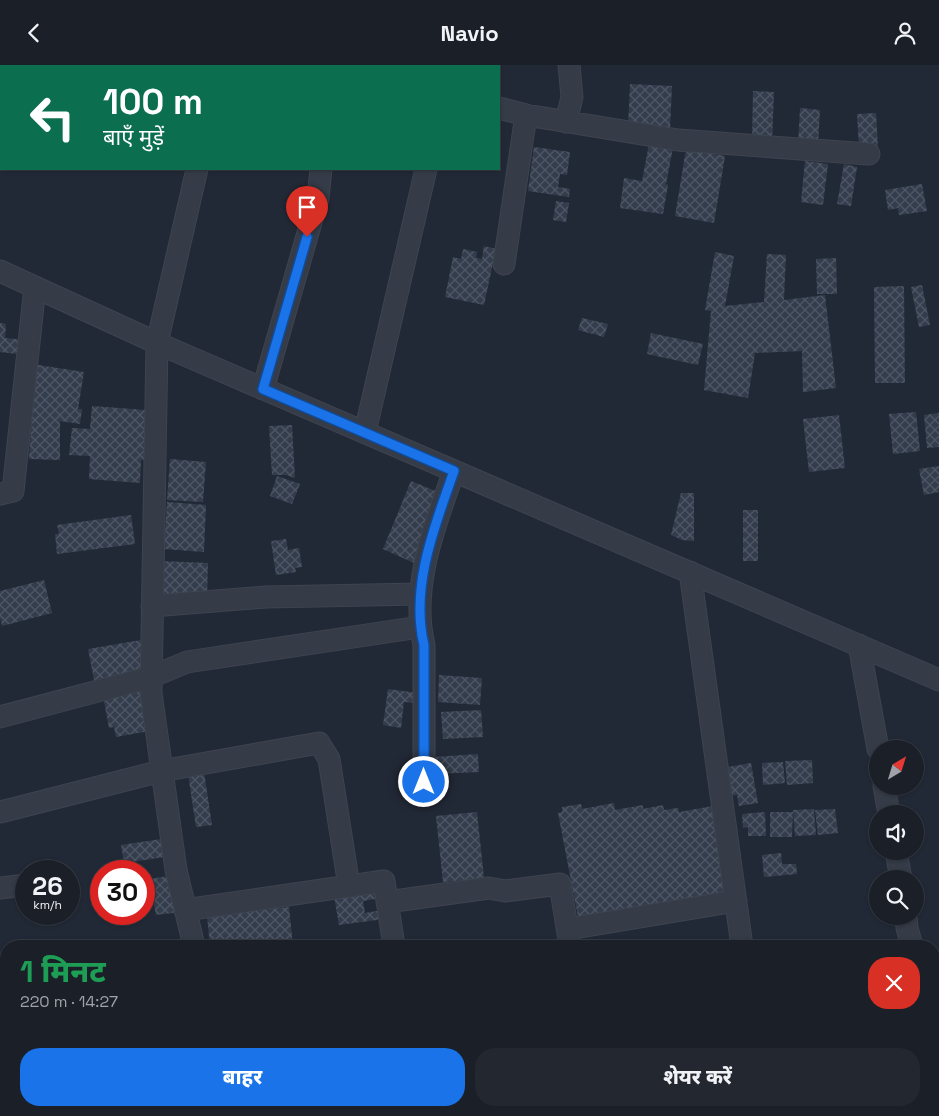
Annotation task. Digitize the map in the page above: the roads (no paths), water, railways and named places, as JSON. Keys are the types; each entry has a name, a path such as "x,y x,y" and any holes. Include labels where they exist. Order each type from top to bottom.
{"street":[{"path":"566,122 572,97 569,65"},
{"path":"500,108 526,115 678,140 869,154"},
{"path":"504,264 526,115"},
{"path":"193,940 176,870 151,693 157,343 197,170"},
{"path":"263,389 318,199 321,170"},
{"path":"364,432 426,170"},
{"path":"0,271 157,343 939,679"},
{"path":"0,494 13,491 35,287"},
{"path":"424,782 424,645 420,627 420,594 433,531 454,471"},
{"path":"690,572 741,940"},
{"path":"152,606 266,597 420,594"},
{"path":"0,717 152,677 187,662 420,627"},
{"path":"859,645 876,740"},
{"path":"0,812 161,771 319,743 329,759 350,886"},
{"path":"186,910 384,881 393,940"},
{"path":"387,902 489,888 505,891 560,884 569,938 736,901"},
{"path":"0,888 15,886"},
{"path":"907,925 910,940"}]}
